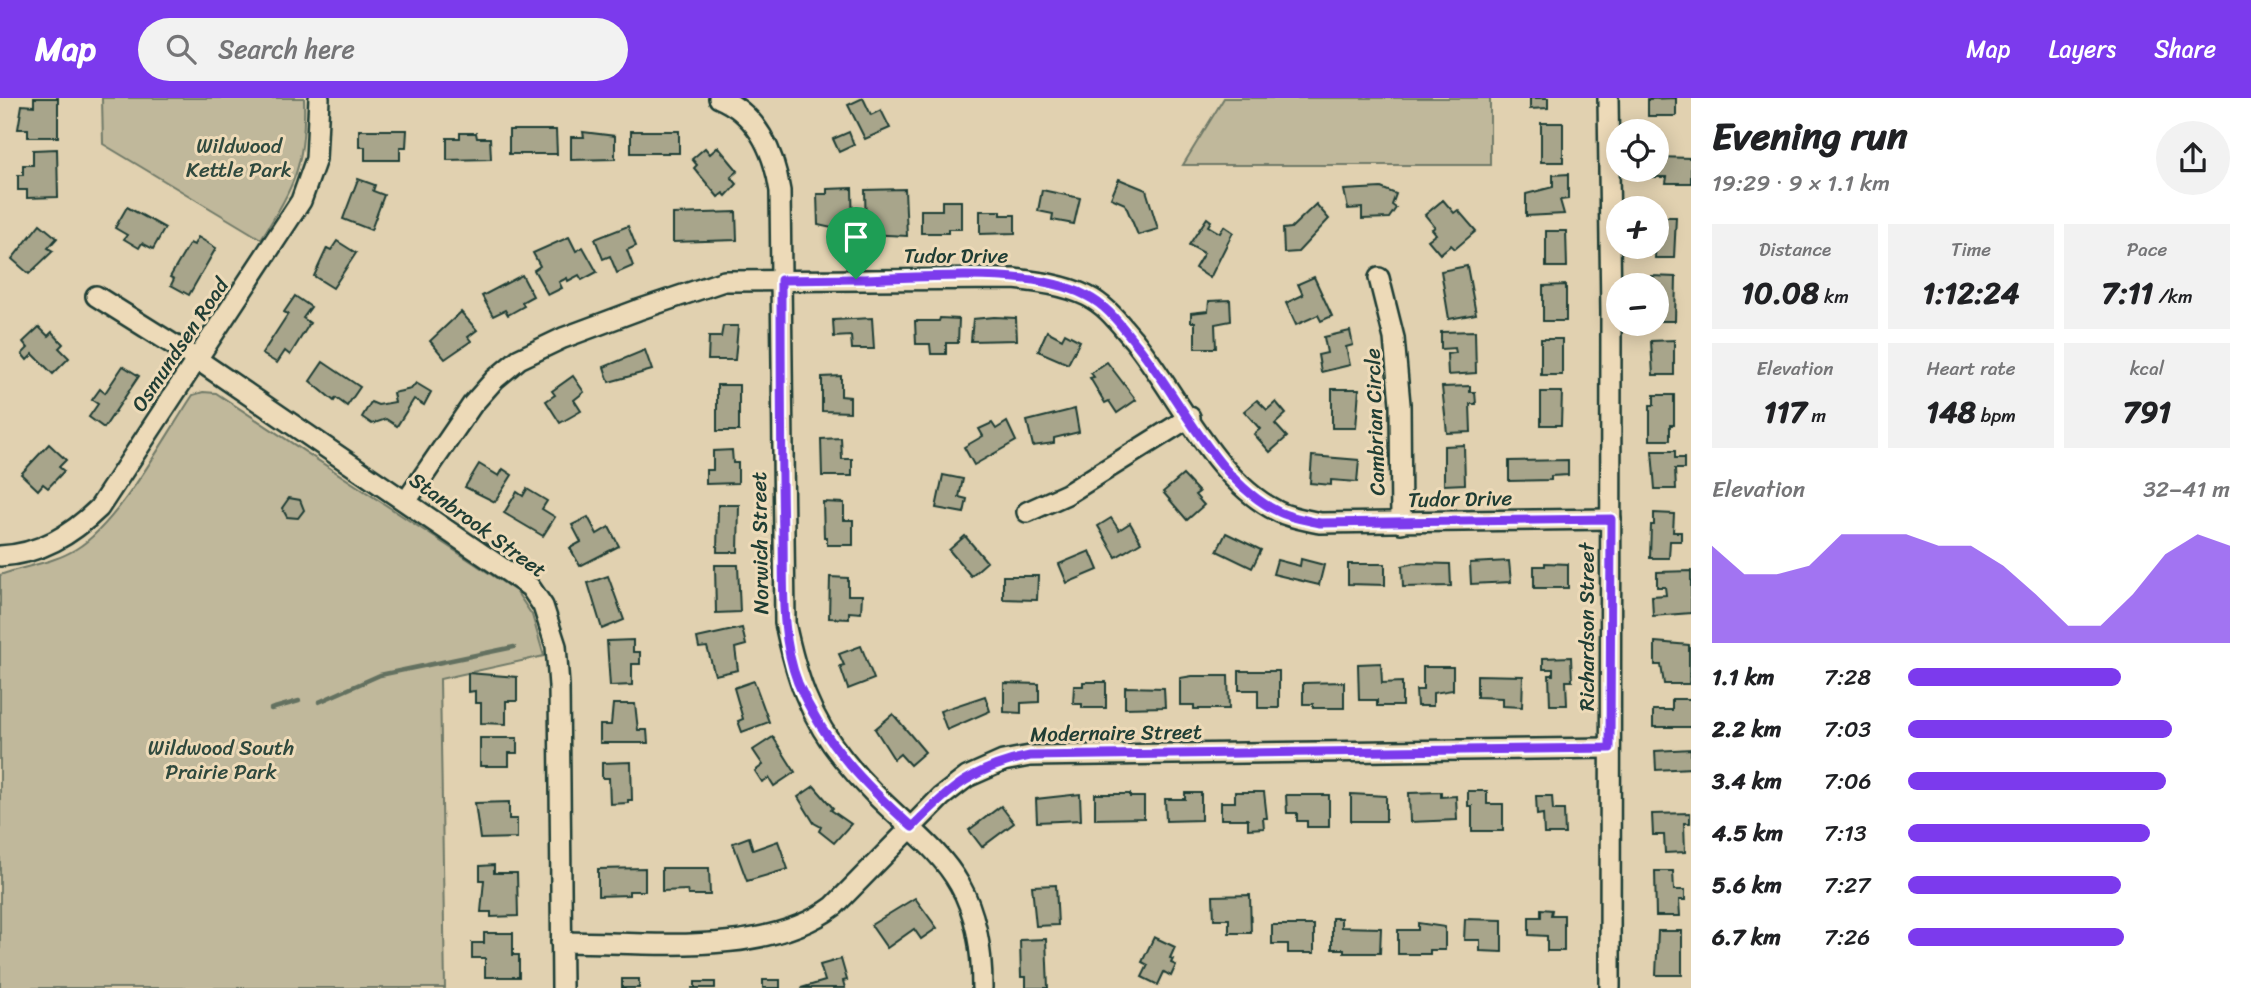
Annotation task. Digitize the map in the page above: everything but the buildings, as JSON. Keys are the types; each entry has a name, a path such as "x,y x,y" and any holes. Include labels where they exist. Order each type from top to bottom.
{"street":[{"name":"Osmundsen Road","path":"0,556 27,553 51,544 74,530 99,508 307,190 316,159 319,98"},
{"name":"Norwich Street","path":"719,98 754,122 776,163 780,191 785,623 797,680 812,711 842,759 946,863 970,901 982,956 982,988"},
{"name":"Richardson Street","path":"1608,98 1610,988"},
{"name":"Cambrian Circle","path":"1379,278 1396,352 1400,404 1401,523"},
{"name":"Tudor Drive","path":"407,500 472,405 519,359 563,338 724,281 1014,279 1054,284 1087,296 1110,311 1153,363 1224,468 1252,495 1280,513 1320,523 1611,519"},
{"name":"Stanbrook Street","path":"96,296 198,360 407,500 530,587 543,606 556,646 559,686 562,988"},
{"path":"1027,512 1067,494 1190,417"},
{"name":"Modernaire Street","path":"561,942 712,942 755,940 784,933 815,920 834,906 912,827 967,777 1003,761 1030,756 1610,748"}],"green space":[{"name":"Wildwood Kettle Park","path":"102,98 304,98 303,140 296,173 261,239 103,144"},
{"path":"1224,98 1490,98 1490,165 1183,165"},
{"name":"Wildwood South Prairie Park","path":"203,392 216,393 516,591 532,615 544,656 440,679 445,988 0,988 0,575 58,558 92,537 140,478 193,395"}],"waterway":[{"path":"319,702 380,675 514,647"},
{"path":"271,709 299,701"}],"route":[{"path":"856,279 1014,279 1054,284 1087,296 1110,311 1153,363 1224,468 1252,495 1280,513 1320,523 1611,519 1610,748 1030,756 1003,761 967,777 941,797 912,827 842,759 812,711 797,680 785,623 780,441 781,280 856,279"}]}
